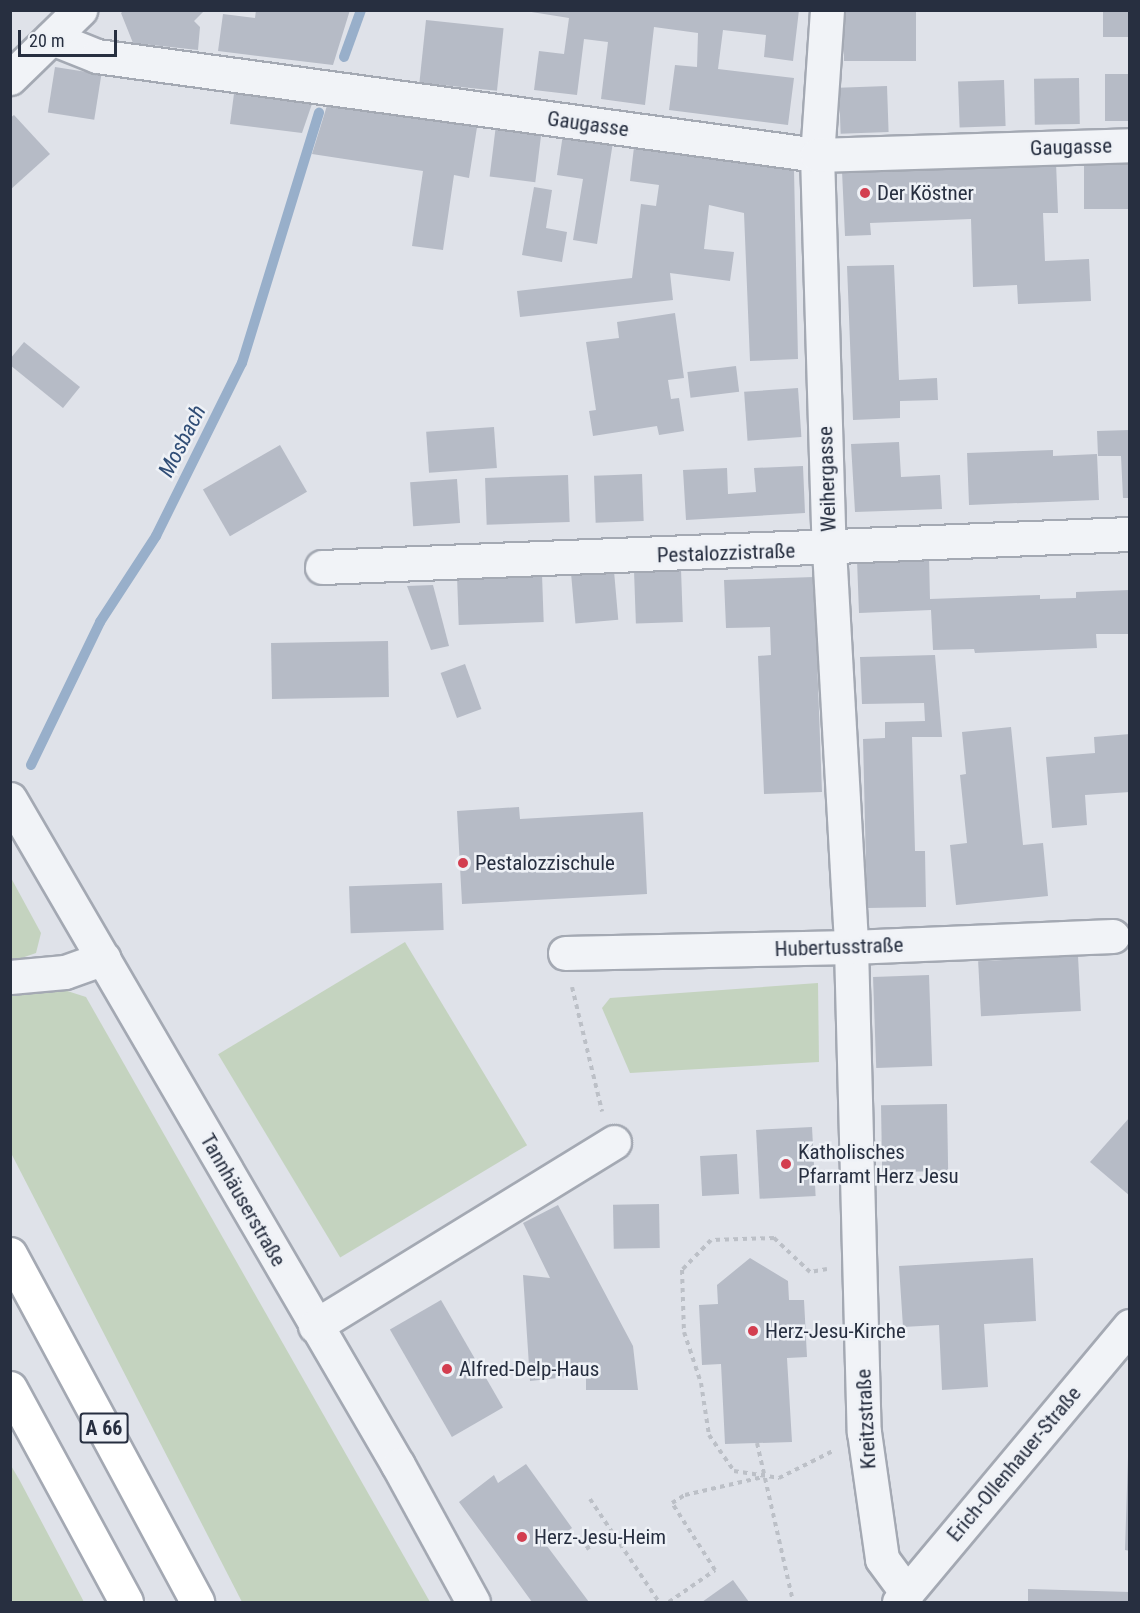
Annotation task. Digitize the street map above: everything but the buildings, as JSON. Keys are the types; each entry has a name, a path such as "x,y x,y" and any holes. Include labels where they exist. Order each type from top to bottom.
{"highway":[{"name":"A 66","path":"10,1254 197,1602"},
{"path":"10,1388 126,1602"}],"street":[{"path":"10,78 80,10"},
{"name":"Weihergasse","path":"827,10 817,155 829,549 851,947"},
{"name":"Gaugasse","path":"52,38 97,56 817,155 1130,145"},
{"name":"Pestalozzistraße","path":"322,567 829,549 1130,534"},
{"name":"Tannhäuserstraße","path":"10,799 104,958 473,1602"},
{"name":"Hubertusstraße","path":"565,953 851,947 1113,936"},
{"name":"Kreitzstraße","path":"851,947 864,1432 879,1550 903,1598"},
{"path":"10,977 65,972 104,958"},
{"path":"315,1326 614,1142"},
{"name":"Erich-Ollenhauer-Straße","path":"903,1598 1130,1326"}],"path":[{"path":"565,953 603,1118 614,1142"},
{"path":"861,1264 810,1272 774,1238 711,1240 682,1270 684,1332 701,1383 709,1435 734,1471 778,1478 806,1467 864,1432"},
{"path":"757,1443 767,1476 792,1602"},
{"path":"669,1602 715,1570 672,1503 685,1495 767,1476"},
{"path":"590,1499 659,1602"},
{"path":"585,1549 612,1531"}],"green space":[{"path":"10,876 41,933 36,953 10,962"},
{"path":"405,942 527,1145 340,1257 218,1054"},
{"path":"818,983 819,1062 630,1073 602,1008 610,998"},
{"path":"61,989 86,997 430,1602 242,1602 11,1153 11,991"},
{"path":"10,1464 20,1481 84,1602 11,1602"}],"waterway":[{"name":"Mosbach","path":"344,57 361,10"},
{"name":"Mosbach","path":"31,765 100,622 156,536 242,363 319,113"}],"place":[{"name":"Der Köstner","path":"865,193"},
{"name":"Pestalozzischule","path":"463,863"},
{"name":"Katholisches Pfarramt Herz Jesu","path":"786,1164"},
{"name":"Herz-Jesu-Kirche","path":"753,1331"},
{"name":"Alfred-Delp-Haus","path":"447,1369"},
{"name":"Herz-Jesu-Heim","path":"522,1537"}]}
